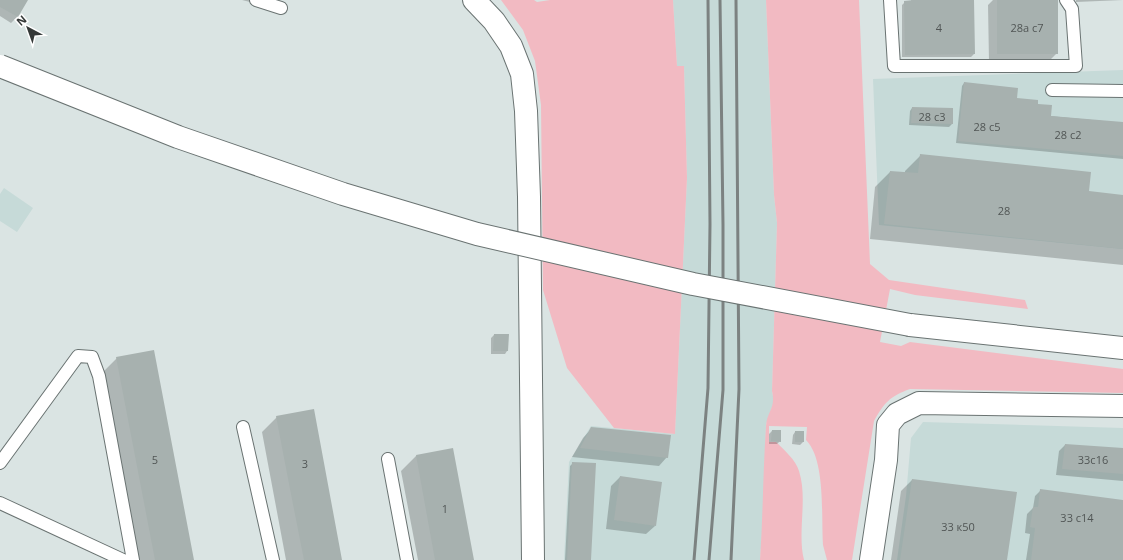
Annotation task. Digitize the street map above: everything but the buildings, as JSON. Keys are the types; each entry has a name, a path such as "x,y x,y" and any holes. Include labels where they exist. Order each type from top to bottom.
{"street":[{"path":"474,0 494,21 511,46 522,74 526,111 529,197 533,560"},
{"path":"0,66 178,137 343,194 477,234 693,284 910,325 1123,348"},
{"path":"871,560 886,460 888,425 897,414 919,403 1123,406"}],"lane":[{"path":"256,0 281,8"},
{"path":"890,0 894,66 1076,66 1072,9 1066,0"},
{"path":"1052,90 1123,91"},
{"path":"0,463 78,356 92,358 99,376 133,560"},
{"path":"243,426 273,560"},
{"path":"388,459 407,560"},
{"path":"0,503 123,560"}],"shaded area":[{"path":"501,0 534,0 537,2 550,0 673,0 677,66 684,66 687,178 675,434 614,428 567,368 543,290 541,105 535,61 523,30"},
{"path":"673,0 766,0 774,195 777,223 772,391 774,402 766,424 764,506 760,560 564,560 569,462 591,426 675,434 687,178 684,66 677,66"},
{"path":"766,0 859,0 870,264 889,280 1025,300 1028,309 915,295 890,289 880,342 901,346 910,342 1123,369 1123,393 910,389 892,397 881,409 874,421 852,560 827,560 823,545 820,475 817,461 806,440 807,427 769,426 769,442 776,442 793,459 799,471 802,482 802,549 804,560 760,560 766,426 773,402 772,391 777,223 774,195"},
{"path":"1123,70 1123,249 879,225 873,79"},
{"path":"4,188 33,208 17,232 0,221 0,194"},
{"path":"923,422 1123,428 1123,560 897,560 906,496 911,438"}],"railway":[{"path":"694,560 708,388 710,224 708,0"},
{"path":"709,560 723,390 723,225 720,0"},
{"path":"731,560 739,389 736,0"}]}
